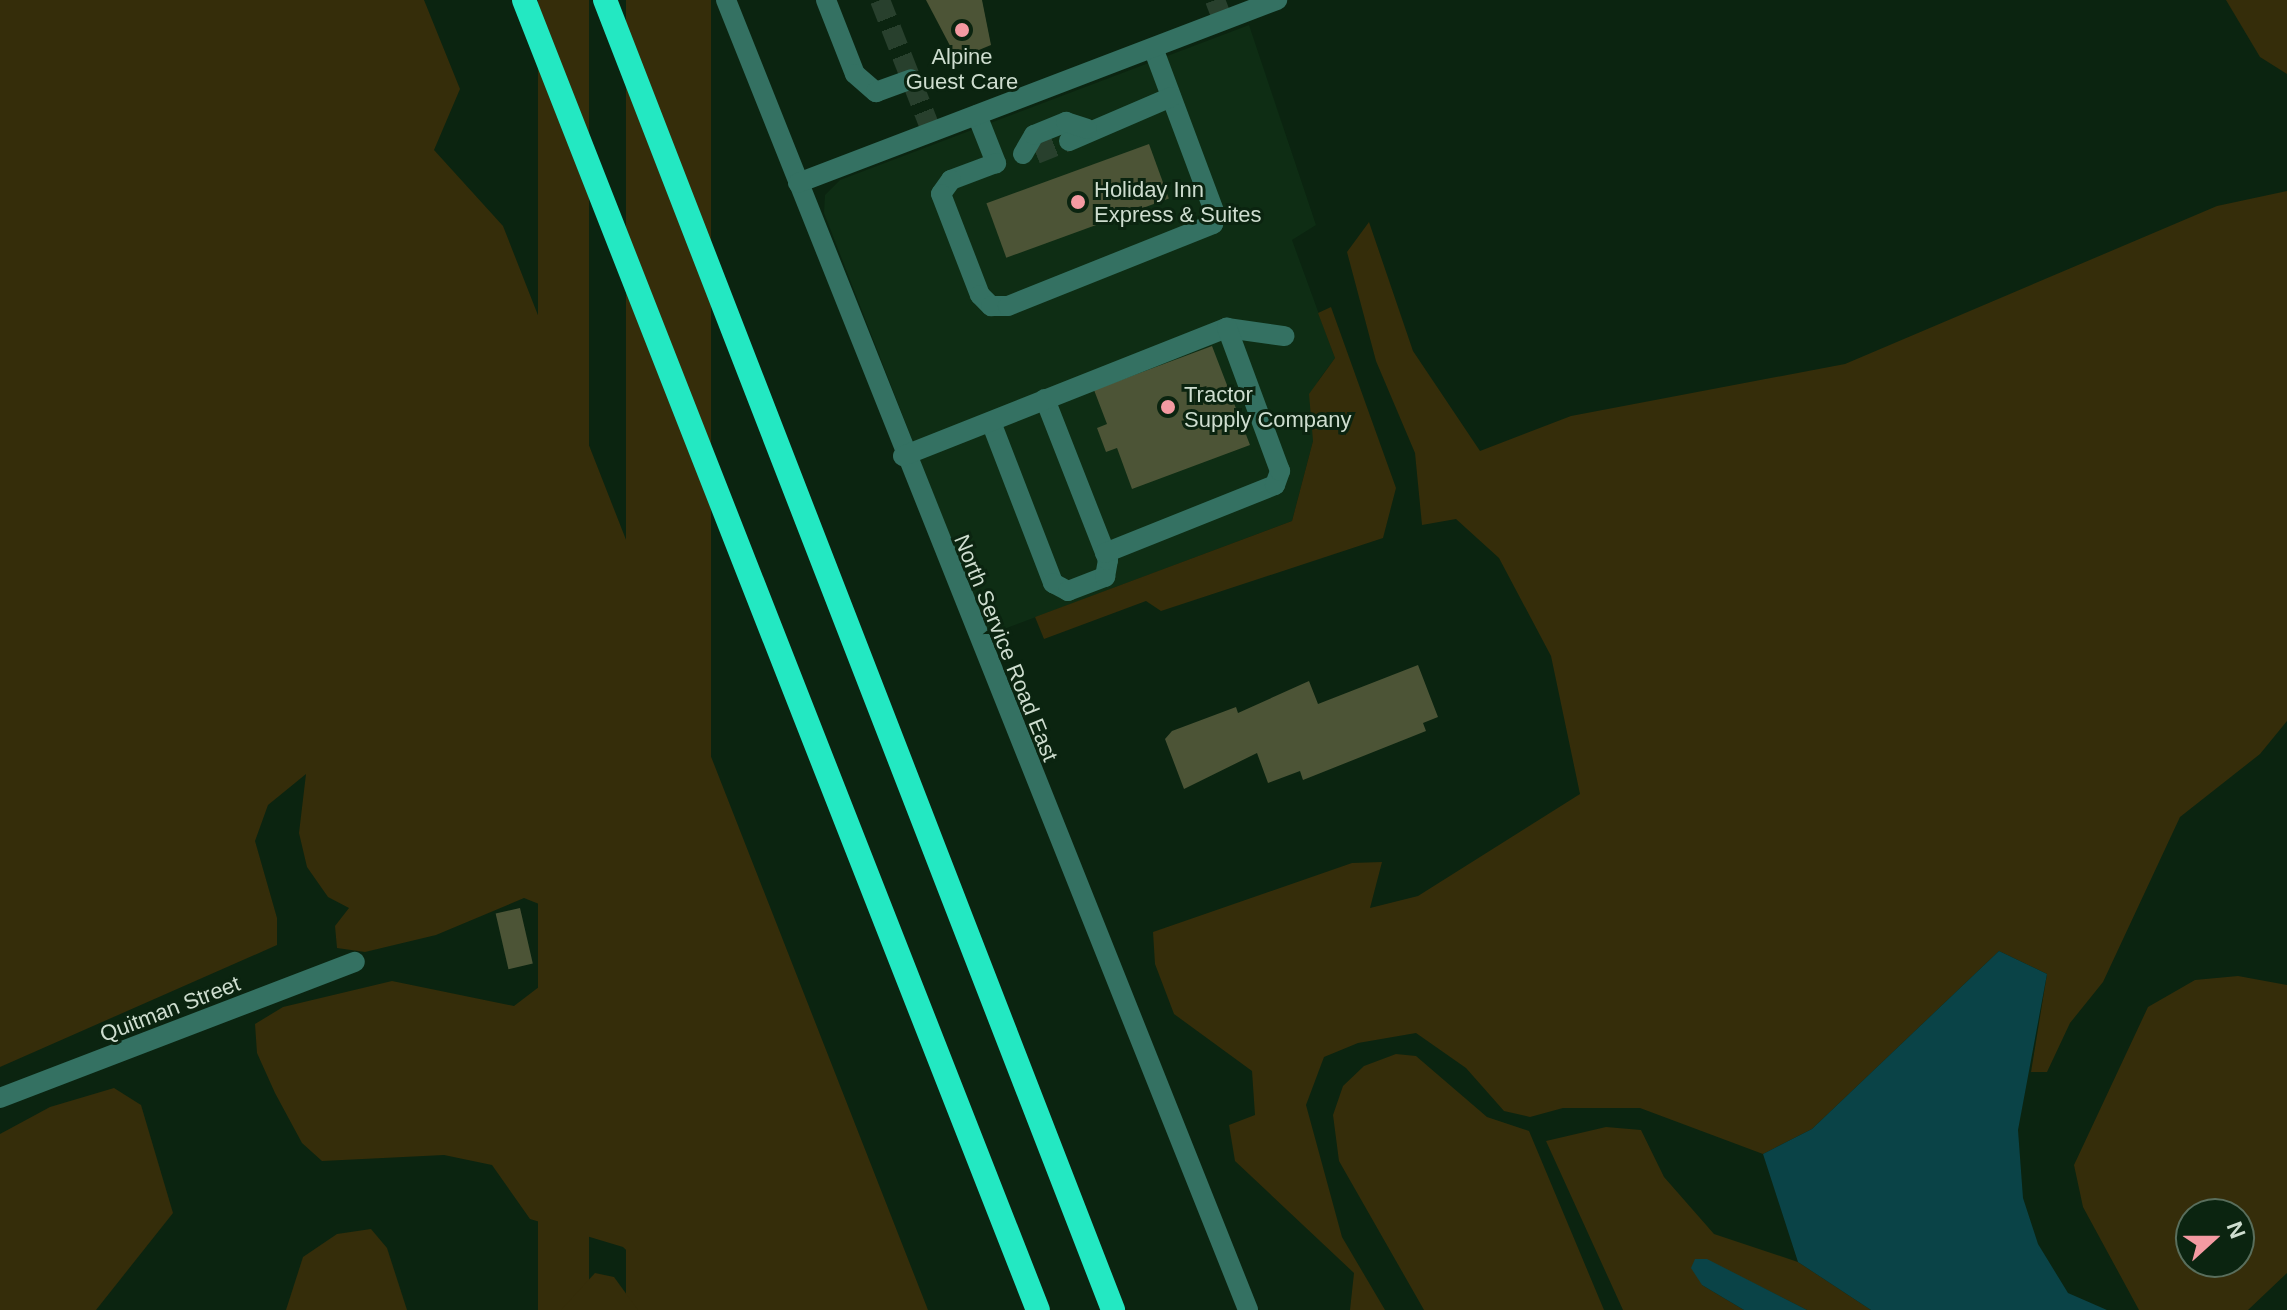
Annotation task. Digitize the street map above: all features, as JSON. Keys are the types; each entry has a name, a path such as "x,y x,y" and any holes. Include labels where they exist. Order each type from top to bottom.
{"highway":[{"path":"524,0 1038,1310"},
{"path":"605,0 1113,1310"}],"street":[{"name":"North Service Road East","path":"726,0 903,456 1248,1310"},
{"path":"826,0 855,74 876,92 911,79"},
{"path":"798,183 1277,0"},
{"path":"1087,129 1066,122 1034,135 1029,154 951,180 941,194 991,306 1213,224 1153,48"},
{"path":"1069,141 1087,129 1171,97"},
{"path":"977,115 996,163"},
{"path":"903,456 1227,328 1284,336"},
{"path":"1105,553 1275,485 1280,471 1227,328"},
{"path":"991,422 1053,583 1068,591 1105,577 1105,553 1045,399"},
{"name":"Quitman Street","path":"0,1098 355,962"}],"shaded area":[{"path":"0,0 424,0 460,89 434,150 503,226 928,1310 671,1310 662,1284 623,1247 530,1219 492,1165 444,1155 322,1161 302,1143 275,1093 257,1053 255,1024 283,1007 392,981 514,1006 548,980 547,937 539,904 524,898 436,935 365,952 337,948 335,926 349,908 328,897 307,867 299,833 306,774 268,805 255,841 277,918 277,945 0,1067"},
{"path":"538,0 589,0 589,1310 538,1310"},
{"path":"626,0 711,0 711,1310 626,1310"},
{"path":"2226,0 2287,0 2287,74 2260,57"},
{"path":"1249,25 1316,225 1292,240 1335,358 1318,381 1313,441 1292,521 988,635 824,213 825,195 840,180"},
{"path":"2287,191 2287,721 2260,754 2180,817 2103,982 2070,1023 2047,1072 2031,1072 2047,974 1999,951 1812,1129 1763,1154 1640,1108 1563,1108 1530,1117 1504,1111 1466,1068 1416,1033 1358,1043 1324,1057 1306,1105 1342,1237 1385,1310 1350,1310 1354,1273 1235,1161 1229,1125 1255,1115 1252,1071 1174,1014 1155,964 1153,932 1352,863 1382,862 1370,908 1418,896 1580,794 1551,656 1499,558 1456,519 1422,525 1415,453 1376,361 1347,252 1369,222 1413,351 1480,451 1571,416 1845,364 2217,206"},
{"path":"1331,307 1396,488 1383,538 1161,611 1146,601 1044,639 1035,617 1292,521 1313,441 1309,394 1335,358 1318,313"},
{"path":"2238,976 2287,985 2287,1273 2248,1310 2139,1310 2083,1207 2074,1165 2148,1007 2195,980"},
{"path":"1396,1054 1416,1056 1487,1117 1529,1131 1604,1310 1424,1310 1339,1161 1333,1115 1343,1086 1364,1066"},
{"path":"114,1088 141,1105 173,1213 96,1310 0,1310 0,1134 50,1107"},
{"path":"1606,1127 1641,1130 1664,1177 1714,1234 1798,1262 1871,1310 1807,1310 1707,1260 1702,1285 1744,1310 1623,1310 1546,1141"},
{"path":"371,1229 387,1248 407,1310 286,1310 303,1257 337,1234"},
{"path":"595,1273 614,1277 638,1310 561,1310"}],"water":[{"path":"1999,951 2047,974 2018,1130 2023,1198 2038,1244 2068,1293 2107,1310 1871,1310 1798,1262 1763,1154 1812,1129"},
{"path":"1695,1259 1707,1259 1807,1310 1744,1310 1702,1285 1691,1268"}],"building":[{"name":"Alpine Guest Care","path":"926,0 982,0 991,45 957,59"},
{"name":"Holiday Inn Express & Suites","path":"1149,144 1169,199 1006,258 986,203"},
{"name":"Tractor Supply Company","path":"1212,346 1250,445 1132,489 1117,448 1106,452 1097,428 1107,424 1094,390"},
{"path":"1418,665 1438,717 1423,723 1426,731 1303,780 1300,771 1268,783 1257,753 1184,789 1165,739 1172,731 1236,707 1238,713 1309,681 1318,704"},
{"path":"520,908 533,964 508,969 496,914"}],"tunnel":[{"path":"880,0 932,133"},
{"path":"1215,0 1223,21"},
{"path":"1036,154 1069,141"}],"place":[{"name":"Alpine Guest Care","path":"962,30"},
{"name":"Holiday Inn Express & Suites","path":"1078,202"},
{"name":"Tractor Supply Company","path":"1168,407"}]}
